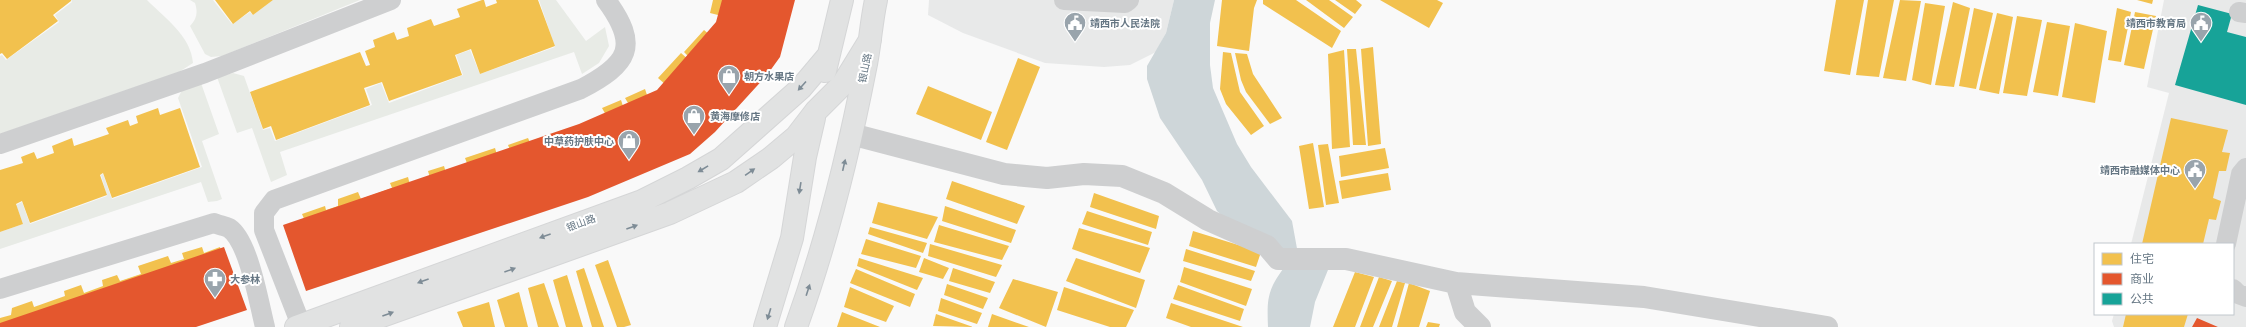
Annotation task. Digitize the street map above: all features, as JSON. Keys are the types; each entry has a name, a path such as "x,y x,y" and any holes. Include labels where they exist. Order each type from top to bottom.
{"main road":[{"name":"银山路","path":"765,327 792,238 805,157 842,0"},
{"name":"银山路","path":"796,327 823,243 851,134 870,40 876,0"},
{"name":"银山路","path":"351,327 670,213 736,182 771,158 796,137 816,111 843,84 870,40"},
{"name":"银山路","path":"298,326 642,201 688,178 721,159 769,118 800,88 828,56"}],"street":[{"path":"851,134 1004,174 1047,178 1084,174 1122,176 1164,193 1208,220 1267,246 1278,259 1301,260 1346,258 1456,283 1644,297 1827,327"},
{"path":"1456,283 1465,312 1480,327"}],"lane":[{"path":"0,144 205,73 391,0"},
{"path":"298,326 264,230 264,213 274,200 581,89 598,80 616,67 626,49 624,27 606,0"},
{"path":"1064,0 1125,3 1129,0"},
{"path":"2226,243 2241,174 2246,168"},
{"path":"0,289 214,223 229,228 240,242 252,270 265,327"},
{"path":"2234,290 2238,294 2246,297"}],"shaded area":[{"path":"71,0 147,0 176,28 188,44 193,63 179,72 0,134 0,56 2,55 6,60 59,22 55,15 72,2"},
{"path":"190,0 213,0 232,24 250,12 253,15 273,0 360,0 222,56 211,57 205,54 190,26 194,21 197,12 195,3"},
{"path":"539,0 556,0 586,41 605,27 609,46 599,63 582,74 574,52 280,152 287,175 271,182 252,128 237,133 217,77 233,73 244,76 263,130 270,128 275,141 372,105 366,89 381,83 389,103 463,75 456,55 470,50 480,74 555,47"},
{"name":"靖西市人民法院","path":"929,0 1174,0 1166,33 1156,52 1130,65 1104,67 1045,63 963,33 928,15"},
{"path":"1174,0 1215,0 1210,23 1210,65 1213,88 1237,144 1251,167 1292,221 1298,254 1279,252 1226,219 1217,211 1202,180 1160,118 1147,79 1147,66 1166,33"},
{"name":"靖西市融媒体中心","path":"2164,0 2246,0 2246,327 2114,327 2112,321 2114,315 2234,315 2234,243 2131,243 2169,93 2147,87"},
{"path":"201,83 219,134 202,141 222,199 208,202 201,182 0,249 0,232 23,224 16,205 22,202 30,224 107,196 101,175 103,174 112,199 202,167 178,98 183,88"},
{"path":"1330,265 1315,302 1310,327 1268,327 1269,296 1283,269"}],"building: 住宅":[{"path":"0,0 71,1 53,15 58,21 7,59 2,53 0,54"},
{"path":"215,0 273,0 253,15 250,11 233,24"},
{"path":"484,0 486,7 497,3 496,0 538,0 555,46 480,74 471,49 455,55 462,75 389,101 382,82 364,88 370,105 276,140 271,126 263,129 250,92 360,52 366,66 370,65 365,51 375,47 373,40 394,32 397,40 409,36 407,28 431,19 434,26 460,17 457,9"},
{"path":"713,0 786,0 775,46 764,43 745,66 754,74 704,134 689,121 675,127 683,146 615,177 590,122 606,115 602,108 621,100 623,106 628,103 625,98 645,89 648,98 660,92 666,85 658,78 681,53 689,60 690,58 684,52 704,30 711,36 720,27 722,16 710,13"},
{"path":"1222,0 1257,0 1254,8 1249,51 1217,46"},
{"path":"1263,0 1296,0 1341,31 1332,48 1263,4"},
{"path":"1306,0 1329,0 1353,17 1344,28"},
{"path":"1335,0 1356,0 1362,5 1355,14"},
{"path":"1380,0 1437,0 1443,3 1429,28"},
{"path":"1836,0 1864,0 1850,75 1824,71"},
{"path":"1868,0 1894,0 1879,77 1856,75"},
{"path":"1900,0 1921,1 1906,81 1883,78"},
{"path":"2137,0 2153,0 2152,4"},
{"path":"1953,2 1970,8 1954,87 1935,85"},
{"path":"1925,3 1945,6 1931,85 1912,80"},
{"path":"1974,8 1993,13 1976,89 1959,86"},
{"path":"2117,8 2131,12 2121,62 2108,60"},
{"path":"2135,12 2156,16 2144,69 2124,65"},
{"path":"1997,13 2013,17 1999,94 1979,90"},
{"path":"2017,16 2042,20 2027,96 2003,93"},
{"path":"2047,22 2070,26 2058,96 2033,92"},
{"path":"2075,23 2107,31 2095,103 2062,97"},
{"path":"1373,47 1381,144 1368,146 1361,49"},
{"path":"1347,49 1356,49 1366,145 1353,145"},
{"path":"1344,50 1350,147 1332,149 1328,54"},
{"path":"1223,52 1231,53 1240,92 1264,126 1251,135 1226,104 1220,89"},
{"path":"1235,53 1247,54 1253,74 1282,118 1270,124 1246,92 1241,80"},
{"path":"1018,58 1040,67 1007,150 986,142"},
{"path":"928,86 992,112 981,140 916,114"},
{"path":"158,108 160,115 180,108 200,167 112,198 103,173 100,175 107,195 30,223 22,201 16,204 23,224 0,232 0,170 23,163 21,157 34,152 37,159 54,153 52,146 72,138 74,146 109,134 106,128 128,120 130,126 138,123 136,116"},
{"path":"2171,118 2228,130 2222,152 2230,153 2226,171 2219,171 2213,198 2221,201 2216,220 2209,219 2203,243 2142,243"},
{"path":"528,138 531,145 547,139 566,194 306,283 287,227 305,221 302,214 325,206 326,210 338,206 338,199 358,192 361,199 392,188 390,183 408,177 410,185 430,178 428,171 444,166 446,173 468,166 465,158 495,148 497,155 510,150 508,145"},
{"path":"1313,143 1324,207 1309,209 1299,146"},
{"path":"1328,144 1339,203 1326,205 1318,145"},
{"path":"1385,148 1389,168 1341,177 1339,156"},
{"path":"1388,173 1391,190 1342,199 1339,181"},
{"path":"952,181 1025,206 1017,224 946,199"},
{"path":"1094,193 1159,216 1156,229 1090,207"},
{"path":"878,202 938,217 927,239 872,223"},
{"path":"945,206 1016,230 1011,243 942,221"},
{"path":"1087,211 1152,232 1148,245 1082,224"},
{"path":"939,225 1009,246 1002,260 934,242"},
{"path":"870,227 927,243 923,253 868,234"},
{"path":"1079,228 1150,248 1140,273 1072,249"},
{"path":"1193,231 1261,252 1256,267 1189,246"},
{"path":"866,239 921,256 916,268 861,254"},
{"path":"930,244 1002,265 996,277 928,256"},
{"path":"202,247 204,253 220,247 239,302 168,327 0,327 0,318 11,315 12,308 32,301 34,307 65,296 64,291 81,285 84,293 103,286 102,280 117,275 120,281 141,274 138,266 168,256 171,263 184,259 182,253"},
{"path":"1186,249 1255,271 1251,281 1183,261"},
{"path":"859,258 923,278 917,290 857,266"},
{"path":"924,258 949,268 943,279 919,272"},
{"path":"1076,258 1145,280 1136,308 1066,281"},
{"path":"608,260 631,325 617,327 595,265"},
{"path":"1184,267 1252,289 1246,306 1180,282"},
{"path":"584,268 604,327 592,327 576,271"},
{"path":"953,268 995,282 990,293 949,281"},
{"path":"856,269 915,294 910,307 850,283"},
{"path":"1355,272 1374,277 1355,327 1333,327"},
{"path":"567,275 583,327 566,327 553,280"},
{"path":"1379,277 1392,281 1373,327 1360,327"},
{"path":"1013,279 1058,292 1046,327 999,308"},
{"path":"1397,281 1405,283 1392,327 1379,327"},
{"path":"544,283 559,327 538,327 528,288"},
{"path":"1409,283 1430,291 1419,327 1397,327"},
{"path":"947,284 988,298 983,309 944,295"},
{"path":"1178,285 1244,309 1240,321 1173,299"},
{"path":"850,287 894,306 886,322 844,307"},
{"path":"1064,287 1134,310 1126,327 1110,327 1057,310"},
{"path":"519,292 528,327 505,327 497,300"},
{"path":"941,298 982,313 977,324 938,311"},
{"path":"489,302 495,327 463,327 457,312"},
{"path":"1171,303 1243,327 1191,327 1166,318"},
{"path":"842,312 880,327 837,327"},
{"path":"936,314 973,327 933,326"},
{"path":"992,314 1029,327 988,327"},
{"path":"2126,315 2188,315 2184,327 2123,327"},
{"path":"1428,322 1440,324 1439,327 1426,327"}],"building: 商业":[{"path":"722,0 795,0 780,57 767,75 715,132 690,154 588,197 306,291 283,225 579,124 657,90 716,22"},
{"path":"224,247 247,310 196,327 0,327 0,323"},
{"path":"2197,318 2218,327 2192,327"}],"building: 公共":[{"path":"2198,5 2232,14 2227,32 2246,37 2246,105 2175,85"}],"place":[{"name":"靖西市人民法院","path":"1075,42"},
{"name":"靖西市教育局","path":"2201,42"},
{"name":"朝方水果店","path":"729,96"},
{"name":"黄海摩修店","path":"694,136"},
{"name":"中草药护肤中心","path":"629,160"},
{"name":"靖西市融媒体中心","path":"2195,190"},
{"name":"大参林","path":"215,298"}]}
